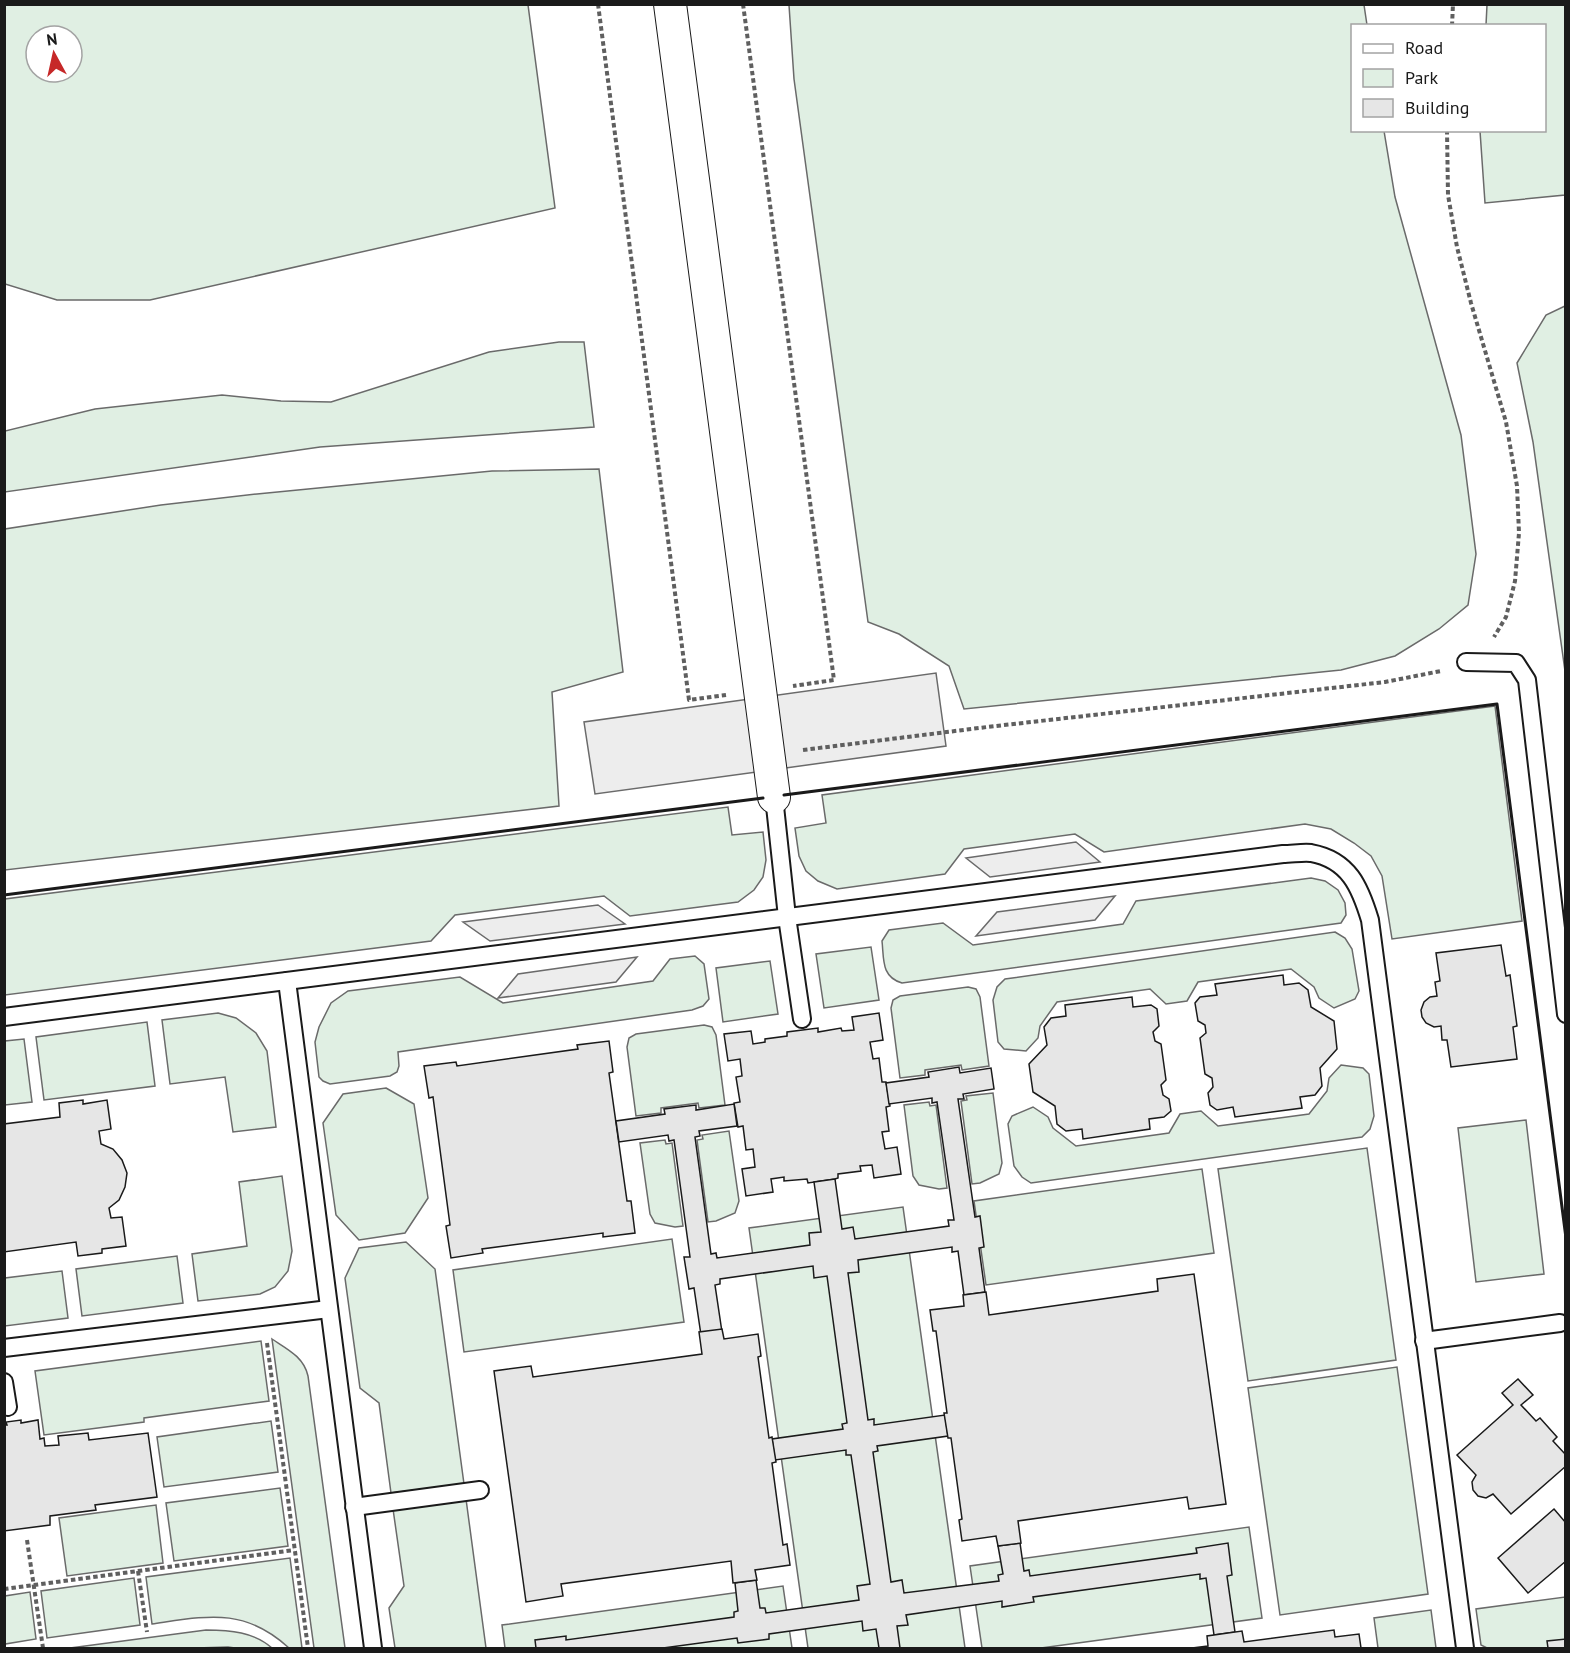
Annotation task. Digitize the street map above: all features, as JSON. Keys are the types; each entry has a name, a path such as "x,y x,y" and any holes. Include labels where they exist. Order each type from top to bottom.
{"street":[{"path":"670,4 774,797"}],"lane":[{"path":"1466,662 1515,663 1527,680 1566,1014"},
{"path":"774,797 787,917 802,1019"},
{"path":"4,1017 1283,854 1310,853 1334,860 1349,873 1363,895 1370,920 1465,1648"},
{"path":"286,981 373,1648"},
{"path":"4,1348 329,1309"},
{"path":"1424,1341 1560,1323"},
{"path":"4,1382 8,1407"},
{"path":"354,1507 480,1490"}],"path":[{"path":"598,4 689,700"},
{"path":"743,4 834,680 761,690"},
{"path":"1452,24 1453,4"},
{"path":"769,754 1385,682 1438,672 1466,662 1490,644 1506,617 1515,581 1520,533 1517,486 1506,422 1457,247 1448,195 1447,132"},
{"path":"264,1317 308,1648"},
{"path":"27,1540 43,1648"},
{"path":"4,1589 294,1550"},
{"path":"138,1570 147,1632"}],"green space":[{"path":"4,5 528,5 555,208 150,300 57,300 5,284"},
{"path":"789,5 1364,5 1367,24 1351,24 1351,132 1384,132 1395,197 1461,435 1476,554 1468,605 1439,629 1395,656 1341,670 964,709 949,666 899,634 868,622 794,79"},
{"path":"1487,5 1565,5 1565,195 1485,203 1480,132 1546,132 1546,24 1486,24"},
{"path":"1565,306 1565,671 1533,442 1517,363 1546,315"},
{"path":"559,342 584,342 594,427 320,447 5,492 5,431 95,409 222,395 281,401 331,402 489,352"},
{"path":"599,469 623,672 552,692 559,806 5,870 5,529 161,505 257,494 492,471"},
{"path":"1495,706 1522,921 1392,939 1382,876 1371,856 1331,829 1305,824 1104,852 1075,834 964,849 945,874 837,889 818,881 806,871 799,856 795,828 826,823 822,795"},
{"path":"728,807 732,835 763,832 766,860 763,877 754,890 738,902 630,916 604,896 455,915 431,941 5,995 5,899"},
{"path":"1311,878 1325,881 1338,890 1345,903 1346,915 1341,923 902,983 890,976 885,966 882,941 889,930 943,923 973,945 1123,924 1136,901"},
{"path":"1335,932 1345,938 1352,949 1359,991 1355,999 1334,1008 1319,998 1314,987 1291,969 1198,982 1187,1001 1166,1004 1150,989 1057,1002 1040,1026 1038,1038 1026,1051 1004,1049 998,1042 993,1000 997,987 1005,979"},
{"path":"871,947 879,1000 824,1008 816,954"},
{"path":"695,956 704,964 709,999 703,1006 692,1010 398,1052 397,1072 390,1076 330,1084 319,1077 315,1042 319,1027 331,1003 348,991 460,977 503,1003 653,981 670,959"},
{"path":"770,961 778,1014 723,1022 716,968"},
{"path":"968,987 976,989 980,997 989,1066 962,1070 961,1065 925,1070 925,1075 900,1078 891,1008 893,1000 900,996"},
{"path":"218,1013 236,1018 256,1033 267,1051 276,1127 233,1132 225,1077 170,1084 162,1020"},
{"path":"147,1022 155,1086 44,1100 36,1037"},
{"path":"704,1025 712,1027 716,1035 725,1105 699,1108 698,1103 661,1108 661,1113 636,1116 627,1047 629,1038 636,1034"},
{"path":"24,1039 32,1102 5,1105 5,1041"},
{"path":"1341,1065 1363,1068 1369,1074 1374,1116 1370,1129 1362,1137 1031,1183 1022,1177 1014,1166 1008,1124 1012,1116 1033,1107 1048,1117 1053,1128 1076,1146 1169,1133 1180,1114 1201,1111 1218,1126 1309,1114 1327,1091 1329,1078"},
{"path":"386,1088 414,1104 428,1198 405,1233 359,1240 336,1215 323,1123 343,1094"},
{"path":"993,1093 1002,1163 999,1174 980,1183 972,1184 961,1101 967,1100 966,1096"},
{"path":"929,1102 930,1106 936,1105 947,1188 939,1189 919,1185 913,1176 904,1105"},
{"path":"1526,1120 1544,1274 1476,1282 1458,1128"},
{"path":"729,1131 739,1201 735,1213 708,1222 697,1140 703,1139 702,1135"},
{"path":"665,1140 666,1144 672,1143 683,1226 675,1227 655,1223 650,1214 640,1143"},
{"path":"1367,1148 1396,1360 1248,1381 1218,1169"},
{"path":"1202,1169 1214,1253 986,1285 974,1201"},
{"path":"282,1176 292,1251 288,1271 275,1287 260,1294 198,1301 192,1254 247,1246 239,1182"},
{"path":"903,1207 965,1648 808,1648 749,1228"},
{"path":"672,1239 684,1322 464,1352 453,1270"},
{"path":"406,1242 435,1269 464,1484 391,1493 379,1403 360,1388 345,1278 359,1248"},
{"path":"177,1256 183,1303 82,1316 76,1269"},
{"path":"62,1271 68,1318 5,1326 5,1278"},
{"path":"272,1339 299,1359 308,1376 345,1648 314,1648"},
{"path":"261,1341 269,1401 144,1418 144,1422 44,1435 35,1371"},
{"path":"1397,1367 1428,1594 1280,1615 1248,1388"},
{"path":"271,1421 278,1472 164,1487 157,1437"},
{"path":"280,1488 288,1546 174,1561 166,1503"},
{"path":"466,1499 486,1648 395,1648 389,1608 404,1586 393,1509"},
{"path":"156,1505 163,1563 67,1576 59,1518"},
{"path":"1249,1527 1262,1618 1041,1648 982,1648 970,1566"},
{"path":"290,1558 302,1648 289,1648 272,1635 241,1620 208,1617 152,1624 146,1577"},
{"path":"134,1578 140,1625 47,1638 41,1591"},
{"path":"783,1586 792,1648 505,1648 502,1625"},
{"path":"30,1592 36,1639 5,1644 5,1596"},
{"path":"1565,1597 1565,1648 1487,1648 1481,1645 1476,1609"},
{"path":"1431,1610 1436,1648 1378,1648 1374,1618"},
{"path":"206,1630 250,1635 272,1648 70,1648"}],"shaded area":[{"path":"936,673 946,746 595,794 584,722"},
{"path":"1076,842 1100,862 990,877 966,858"},
{"path":"1115,896 1095,920 976,936 997,912"},
{"path":"598,905 625,924 490,941 463,922"},
{"path":"637,957 616,982 498,998 518,974"}],"building":[{"path":"1501,945 1506,976 1510,975 1517,1026 1513,1027 1517,1059 1451,1067 1447,1040 1442,1040 1441,1026 1434,1027 1426,1023 1421,1010 1424,1002 1430,997 1437,996 1435,982 1440,981 1436,953"},
{"path":"1283,975 1284,985 1299,983 1308,990 1311,1007 1334,1021 1337,1049 1320,1068 1322,1086 1315,1095 1300,1097 1302,1108 1235,1117 1233,1107 1217,1110 1210,1105 1208,1093 1213,1087 1212,1078 1205,1074 1200,1038 1206,1033 1205,1025 1198,1021 1195,1003 1200,997 1217,995 1215,984"},
{"path":"1132,997 1133,1007 1151,1005 1157,1009 1159,1026 1153,1032 1155,1041 1161,1044 1166,1080 1161,1085 1163,1095 1169,1099 1171,1111 1164,1117 1149,1119 1150,1129 1083,1139 1082,1129 1066,1131 1057,1124 1055,1106 1033,1092 1029,1064 1047,1045 1044,1027 1051,1018 1066,1016 1065,1005"},
{"path":"879,1013 883,1040 870,1042 873,1059 879,1058 882,1082 886,1082 890,1106 886,1107 889,1131 882,1132 885,1149 897,1147 901,1174 874,1178 872,1165 860,1166 861,1171 838,1174 838,1178 835,1179 808,1183 807,1179 784,1181 784,1177 771,1179 773,1192 746,1196 742,1169 755,1167 753,1149 746,1150 743,1126 738,1127 734,1103 740,1102 736,1077 742,1076 740,1059 728,1061 724,1034 751,1031 753,1044 765,1042 765,1039 787,1036 787,1032 818,1028 818,1032 841,1028 842,1031 854,1030 852,1017"},
{"path":"609,1041 613,1072 609,1073 627,1201 631,1201 635,1233 603,1237 603,1233 482,1249 483,1253 451,1258 446,1226 450,1225 433,1097 429,1098 424,1066 456,1062 457,1066 578,1049 577,1045"},
{"path":"959,1067 960,1073 991,1068 994,1089 963,1094 964,1099 958,1099 975,1217 980,1216 984,1247 979,1248 985,1292 964,1295 958,1251 952,1252 952,1247 858,1260 859,1272 848,1273 868,1420 874,1419 874,1425 945,1415 948,1436 877,1446 878,1451 873,1452 891,1582 902,1580 904,1593 999,1581 998,1575 1003,1574 998,1546 1020,1543 1024,1571 1029,1570 1030,1576 1197,1553 1196,1548 1228,1543 1232,1575 1227,1576 1235,1632 1214,1635 1206,1578 1200,1579 1200,1574 1033,1597 1034,1602 1002,1607 1002,1601 906,1615 908,1625 897,1626 900,1648 879,1648 876,1629 863,1631 862,1621 769,1634 769,1639 738,1643 737,1638 663,1648 536,1648 535,1640 566,1636 566,1640 734,1617 734,1612 738,1611 735,1583 756,1580 760,1608 765,1608 766,1613 859,1600 857,1586 870,1584 851,1455 846,1455 846,1450 775,1460 772,1439 843,1429 842,1424 847,1423 827,1276 814,1278 813,1266 720,1279 720,1284 715,1285 722,1332 701,1335 694,1288 689,1289 684,1257 690,1257 674,1140 669,1141 668,1135 619,1142 616,1121 665,1114 664,1109 696,1105 696,1110 734,1104 737,1126 699,1131 700,1136 695,1137 711,1254 716,1253 717,1258 810,1245 809,1233 821,1232 814,1182 835,1179 842,1229 853,1227 855,1239 949,1226 948,1220 954,1220 937,1102 932,1103 932,1098 889,1104 886,1083 929,1077 928,1072"},
{"path":"83,1100 83,1104 107,1100 111,1129 99,1131 101,1144 113,1149 122,1160 127,1173 125,1187 119,1200 109,1208 111,1218 122,1217 126,1246 102,1249 102,1253 78,1256 76,1242 4,1252 4,1124 60,1117 59,1103"},
{"path":"1194,1274 1226,1504 1189,1509 1187,1497 1018,1521 1021,1543 998,1546 996,1536 962,1541 959,1520 962,1519 951,1438 948,1438 936,1331 933,1331 930,1310 964,1306 963,1295 986,1292 989,1315 1158,1291 1157,1279"},
{"path":"722,1329 724,1339 758,1334 761,1356 758,1357 769,1438 772,1437 776,1462 772,1463 783,1545 787,1544 790,1565 755,1570 757,1580 733,1583 731,1561 561,1584 563,1596 526,1602 494,1371 531,1366 533,1377 702,1354 699,1332"},
{"path":"1518,1379 1533,1395 1521,1405 1536,1421 1540,1418 1557,1437 1553,1441 1566,1455 1566,1466 1511,1514 1493,1494 1486,1498 1478,1496 1473,1490 1472,1482 1476,1475 1457,1455 1513,1405 1502,1393"},
{"path":"21,1420 21,1423 38,1420 40,1439 44,1438 45,1446 59,1445 58,1436 88,1433 89,1440 148,1433 157,1497 95,1505 96,1510 50,1516 50,1525 4,1531 4,1425 7,1425 6,1422"},
{"path":"1554,1509 1566,1523 1566,1561 1528,1593 1498,1558"},
{"path":"1334,1630 1335,1637 1359,1634 1361,1648 1192,1648 1208,1646 1207,1636 1242,1631 1244,1642"},
{"path":"1566,1639 1566,1648 1548,1648 1547,1641"}],"wall":[{"path":"784,795 1497,704 1566,1238"},
{"path":"4,895 763,798"}]}
